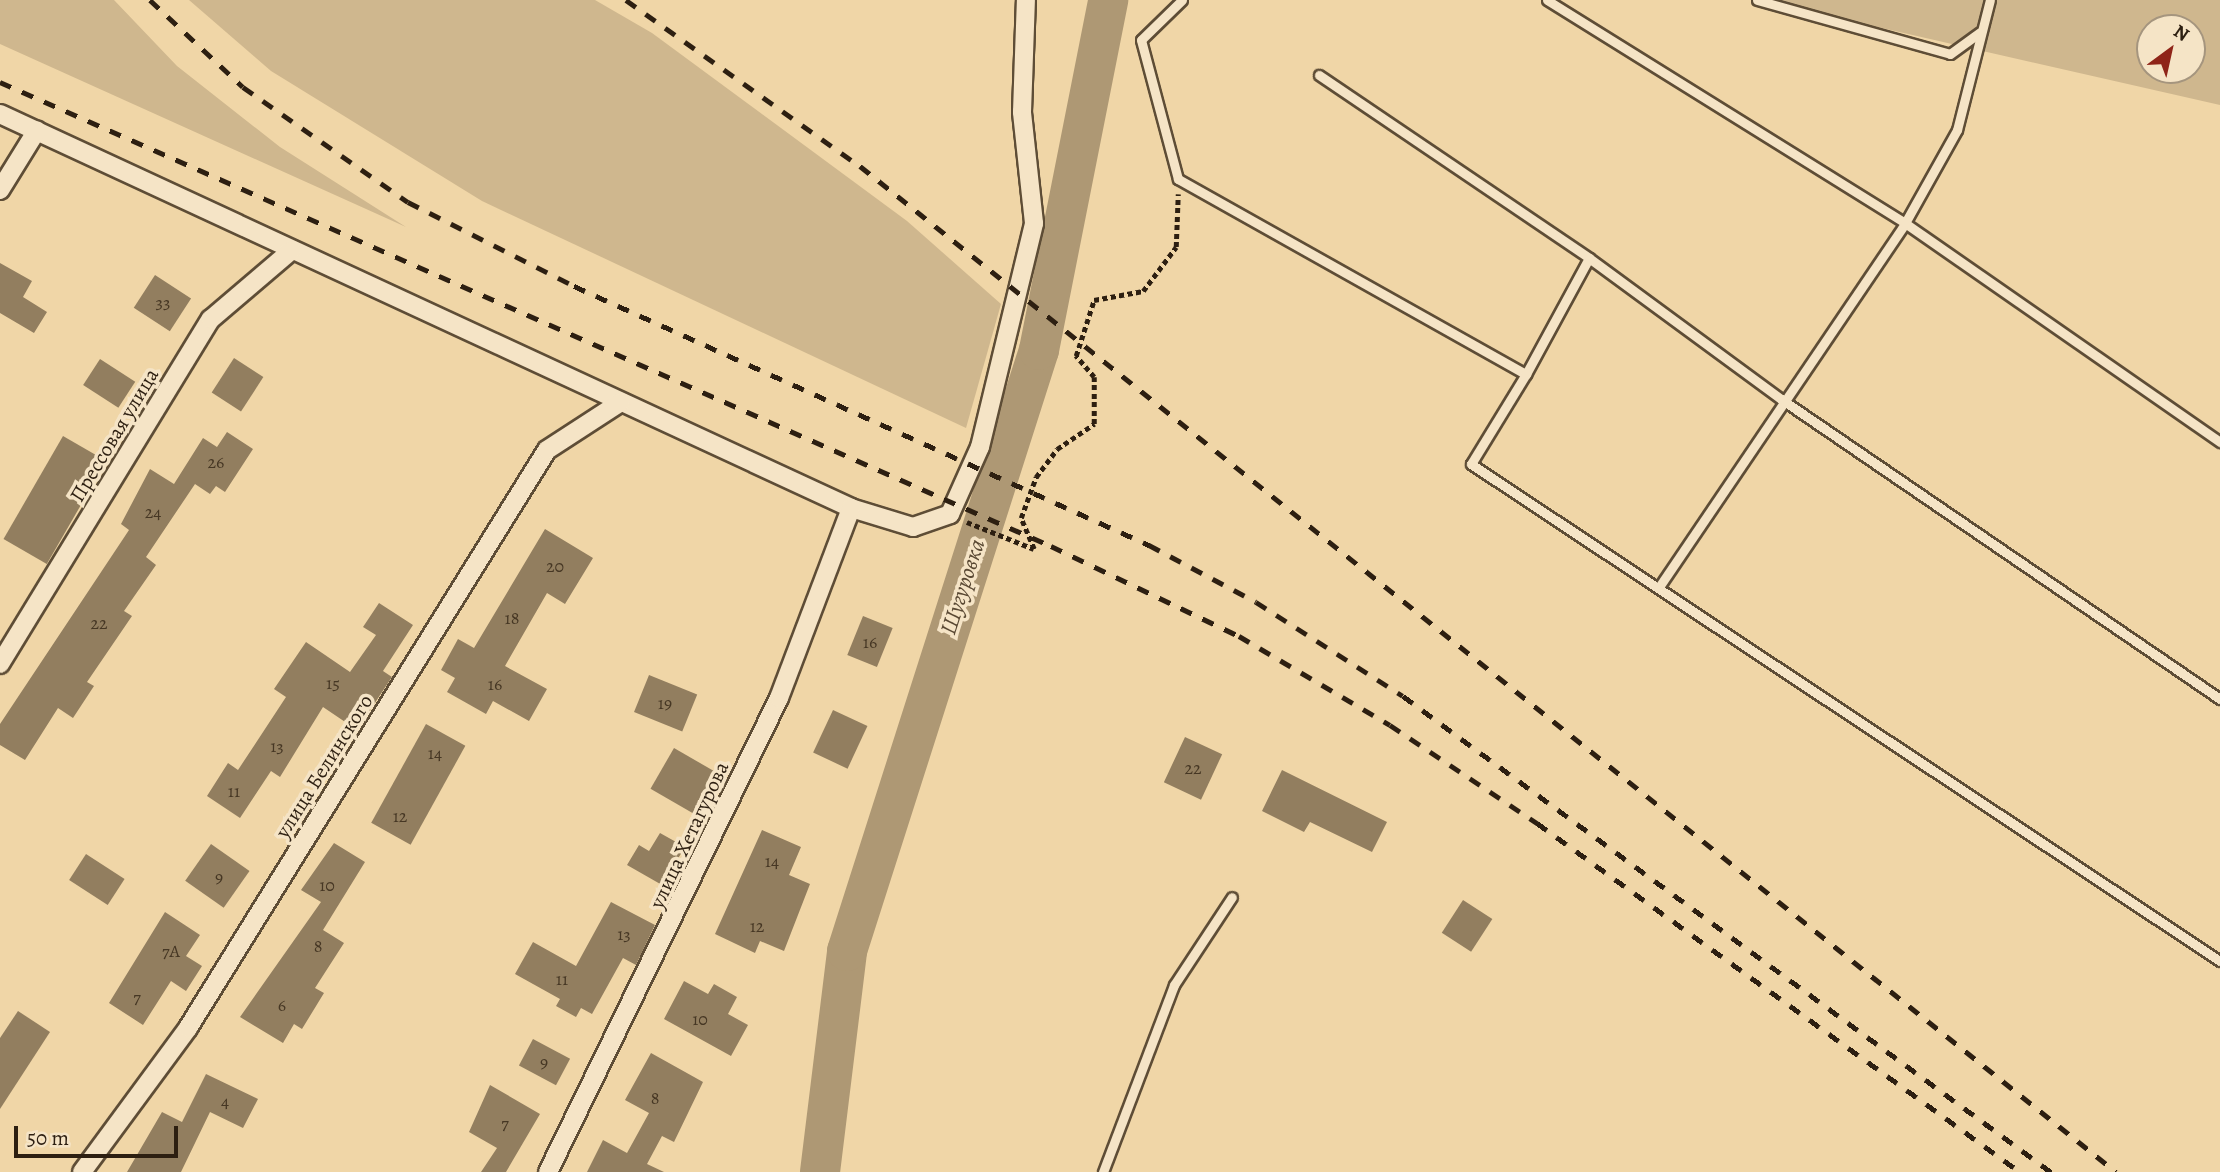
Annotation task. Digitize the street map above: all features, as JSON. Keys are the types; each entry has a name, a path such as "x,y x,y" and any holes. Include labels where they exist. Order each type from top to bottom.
{"street":[{"path":"0,114 851,508 913,527 950,514 980,447 1034,223 1022,112 1026,0"},
{"path":"0,190 37,130"},
{"name":"Прессовая улица","path":"0,664 211,319 292,250"},
{"name":"улица Белинского","path":"82,1172 188,1028 547,450 621,402"},
{"name":"улица Хетагурова","path":"548,1172 779,698 851,508"}],"lane":[{"path":"1182,0 1140,40 1178,179 1526,374"},
{"path":"1547,0 1905,223 2220,442"},
{"path":"1757,0 1950,54 1982,30"},
{"path":"1659,587 1782,399 1905,223 1958,130 1990,0"},
{"path":"1320,75 1589,258 1782,399 2220,699"},
{"path":"1589,258 1526,374 1471,464 2220,961"},
{"path":"1103,1172 1174,985 1232,897"}],"path":[{"path":"950,514 1034,549 1021,518 1036,477 1057,449 1094,424 1094,377 1076,356 1094,300 1143,291 1176,247 1178,179"}],"shaded area":[{"path":"0,0 114,0 177,66 280,147 406,227 0,44"},
{"path":"189,0 595,0 652,33 907,221 1001,304 966,428 482,201 271,71"},
{"path":"1759,0 2220,0 2220,105"}],"building":[{"path":"0,263 32,281 23,297 47,312 34,333 0,313"},
{"path":"155,275 191,298 170,331 134,308"},
{"path":"234,358 263,377 241,411 212,392"},
{"path":"100,359 135,382 118,408 83,385"},
{"path":"227,432 253,449 225,492 216,486 210,494 195,484 146,557 156,565 124,611 132,616 87,682 94,686 73,718 58,708 25,760 0,745 0,724 129,530 121,524 150,469 174,484 203,438 217,447"},
{"path":"63,436 106,461 47,564 4,539"},
{"path":"545,529 593,558 565,604 547,593 505,666 547,689 529,721 493,701 486,714 447,692 455,678 441,670 458,639 474,648"},
{"path":"379,603 413,625 383,671 392,677 357,730 323,707 280,777 271,771 240,818 207,796 228,763 238,770 286,697 274,689 306,642 350,672 376,635 363,627"},
{"path":"863,616 893,628 877,667 847,655"},
{"path":"649,675 697,694 682,732 634,712"},
{"path":"833,710 867,726 848,769 813,753"},
{"path":"426,724 465,746 411,845 371,823"},
{"path":"1185,737 1222,754 1201,800 1164,782"},
{"path":"674,748 722,776 699,817 650,789"},
{"path":"1282,770 1387,822 1372,852 1310,822 1304,832 1262,811"},
{"path":"762,830 801,847 789,875 810,884 784,951 760,941 755,953 715,934"},
{"path":"660,833 685,847 662,885 627,865 639,845 649,851"},
{"path":"334,843 365,862 323,930 344,943 315,988 324,993 302,1029 294,1024 283,1043 240,1017 321,902 301,890"},
{"path":"211,844 250,871 224,908 185,881"},
{"path":"86,854 125,879 108,905 69,880"},
{"path":"1463,900 1492,919 1471,952 1442,933"},
{"path":"611,902 655,925 636,965 623,958 592,1014 581,1008 576,1017 556,1006 560,999 515,974 533,942 576,966"},
{"path":"165,912 200,935 186,956 202,966 186,991 171,981 143,1025 109,1003"},
{"path":"684,981 708,994 714,984 737,997 728,1014 748,1025 731,1056 664,1019"},
{"path":"18,1011 50,1032 0,1109 0,1038"},
{"path":"533,1039 570,1059 556,1085 519,1065"},
{"path":"651,1053 703,1082 674,1142 662,1136 647,1164 664,1172 587,1172 603,1140 627,1153 649,1113 625,1100"},
{"path":"206,1074 258,1099 243,1128 210,1112 181,1172 127,1172 162,1112 182,1122"},
{"path":"490,1085 540,1114 506,1172 481,1172 497,1148 469,1132"}],"waterway":[{"name":"Шугуровка","path":"820,1172 847,951 1039,350 1108,0"}],"railway":[{"path":"150,0 243,87 408,202 574,286 1149,545 1256,602 1403,696 2051,1172"},
{"path":"626,0 860,166 2116,1172"},
{"path":"0,82 1051,546 1239,636 1390,725 1537,823 2020,1172"}]}
